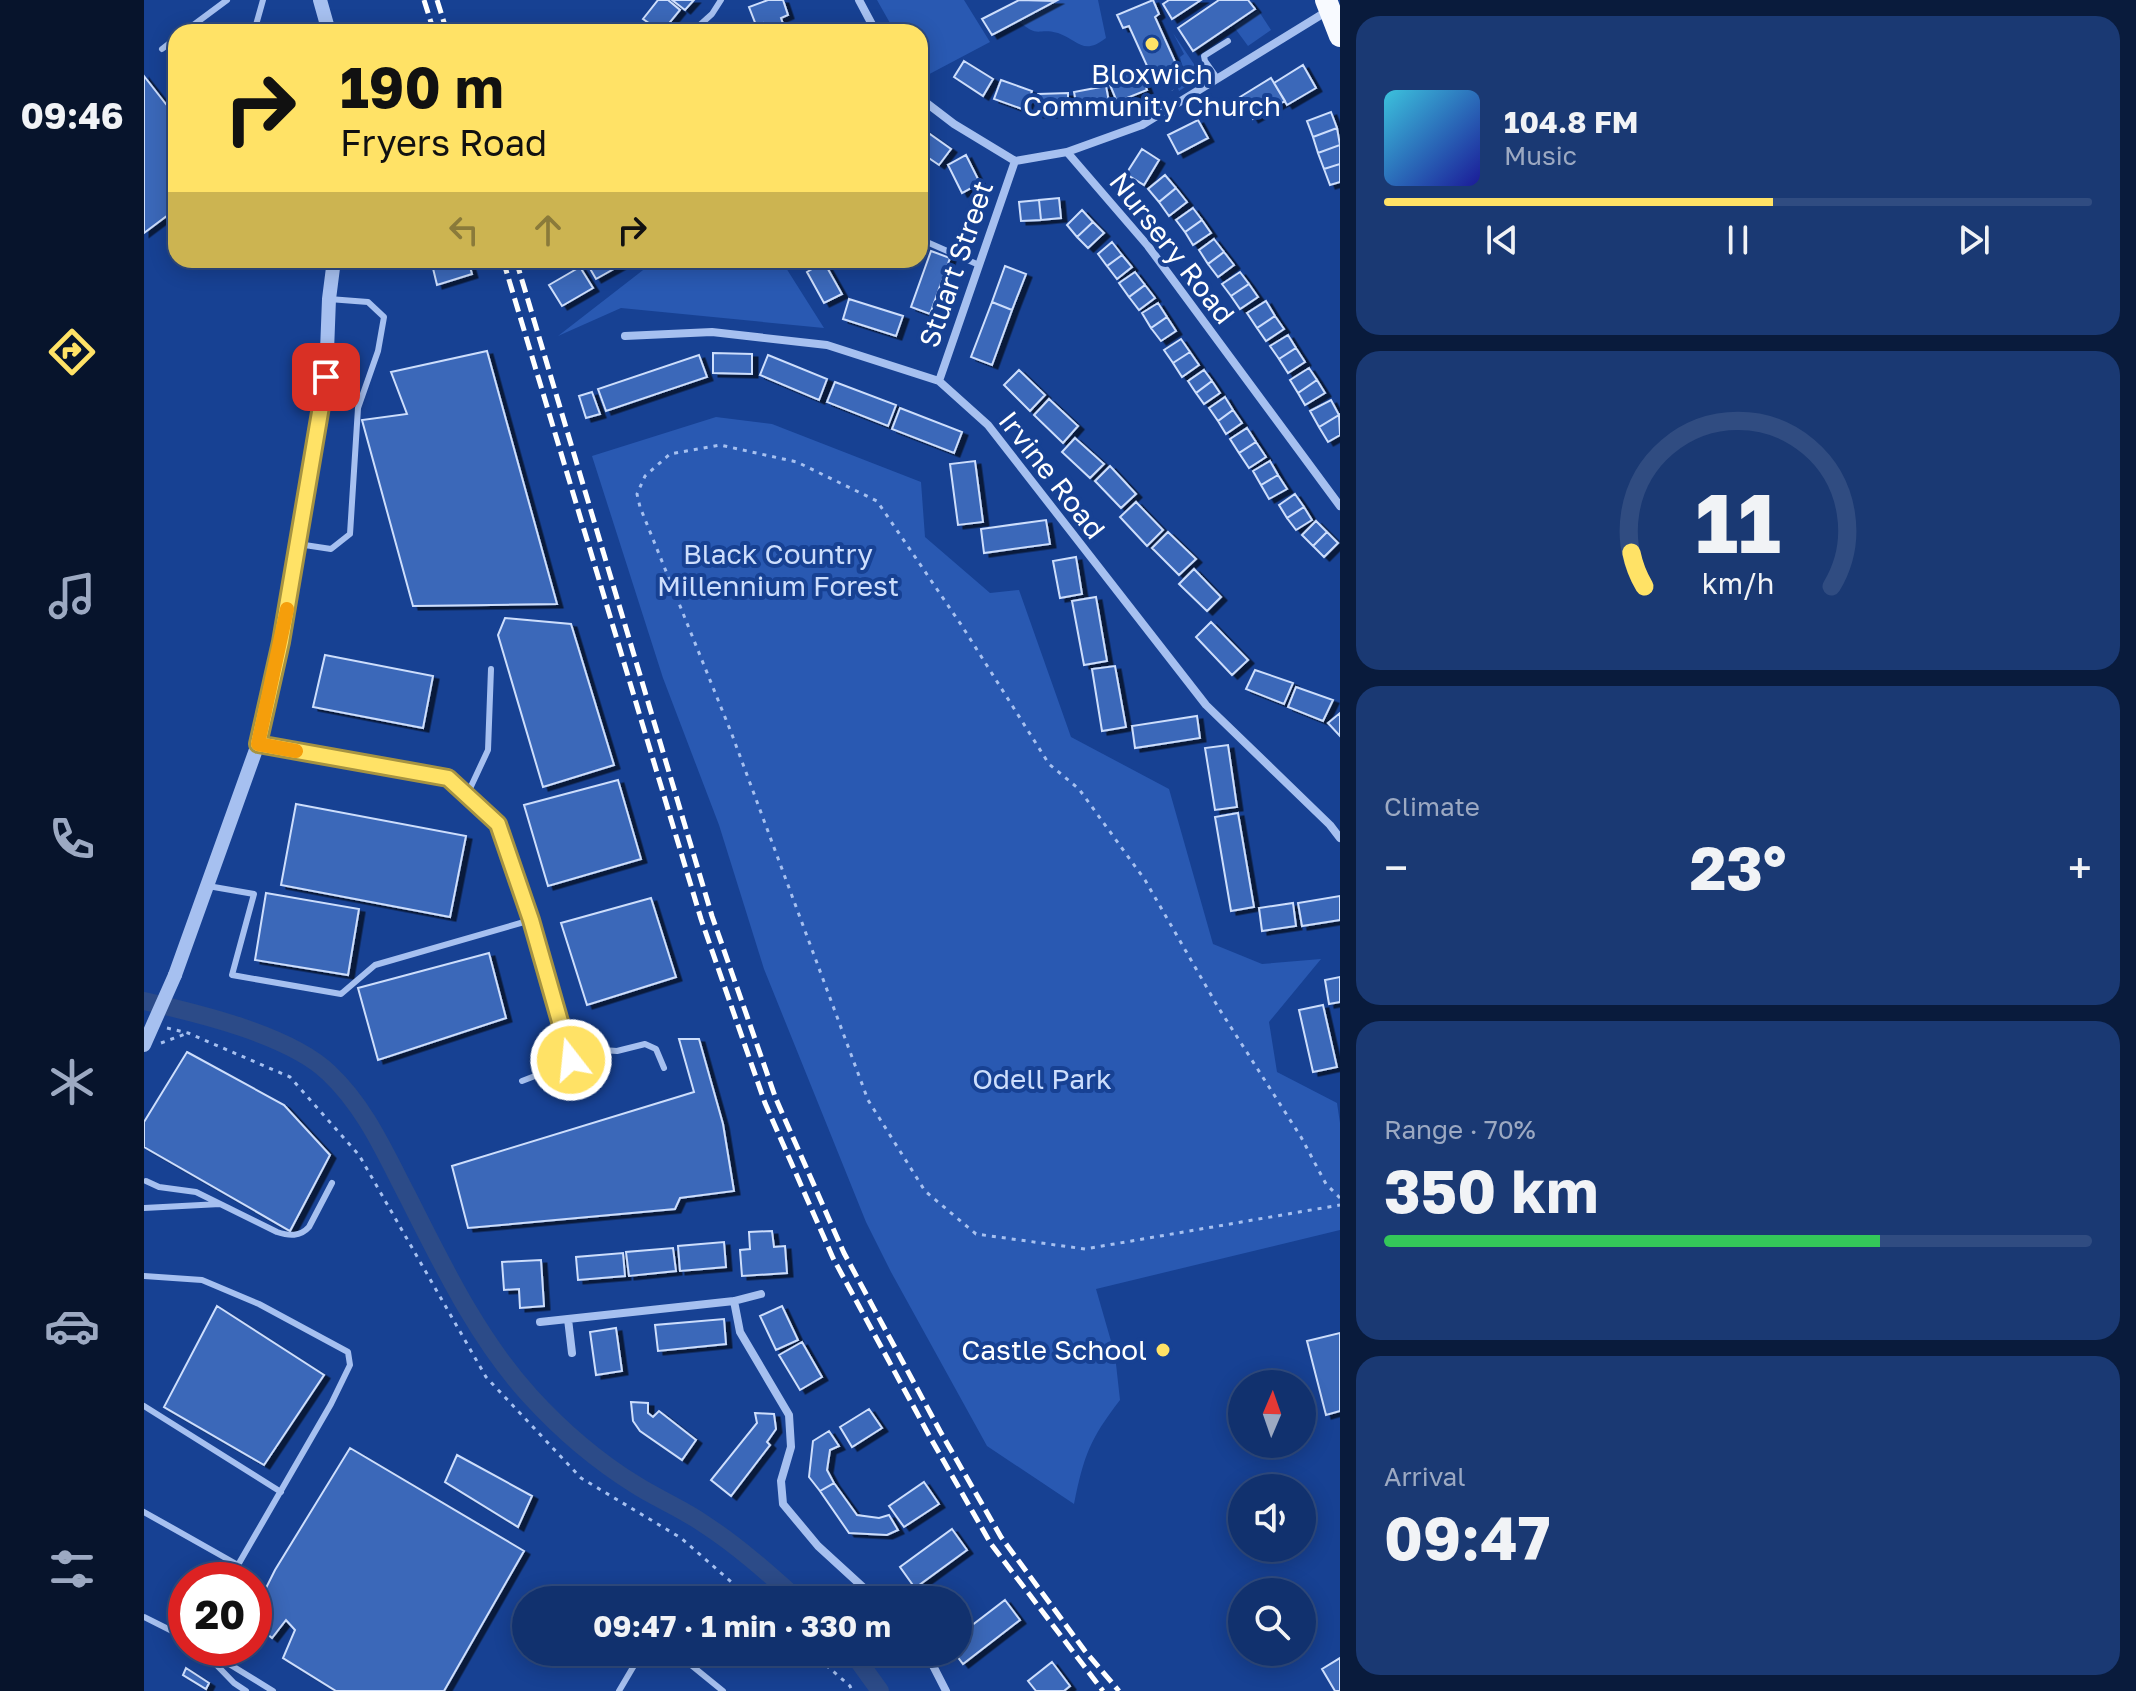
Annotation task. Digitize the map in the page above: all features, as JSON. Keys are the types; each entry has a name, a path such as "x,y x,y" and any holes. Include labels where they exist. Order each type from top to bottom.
{"highway":[{"path":"1328,5 1340,36"}],"street":[{"path":"320,0 327,24"},
{"path":"859,0 872,24"},
{"path":"928,104 954,124 1015,161 1067,152 1142,125 1328,5"},
{"name":"Nursery Road","path":"1067,152 1148,246 1340,506"},
{"name":"Stuart Street","path":"939,381 1015,161"},
{"path":"151,1045 258,744 281,642 326,377 333,268"},
{"name":"Irvine Road","path":"625,336 712,332 827,345 939,381 988,425 1206,705 1340,838"},
{"path":"540,1322 734,1301 761,1294"},
{"path":"734,1301 740,1332 789,1415 791,1447 781,1481 783,1504 818,1546 862,1586"},
{"path":"568,1319 572,1353"},
{"path":"933,1666 946,1691"}],"lane":[{"path":"195,24 227,0"},
{"path":"256,24 263,0"},
{"path":"701,24 721,0"},
{"path":"1217,78 1204,56 1228,41"},
{"path":"162,49 168,44"},
{"path":"928,243 979,265"},
{"path":"298,544 331,549 350,534 358,408 378,351 384,317 368,302 329,299"},
{"path":"467,795 488,750 491,669"},
{"path":"258,744 448,778 498,824 531,920 571,1060"},
{"path":"208,886 254,894 232,975 341,994 375,965 531,920"},
{"path":"522,1081 602,1050 617,1051 645,1044 656,1049 664,1068"},
{"path":"146,1181 159,1187 196,1192 277,1232 298,1234 309,1227 332,1183"},
{"path":"144,1208 221,1204"},
{"path":"144,1276 202,1280 259,1304 348,1352 350,1365 331,1404 238,1565 144,1512"},
{"path":"144,1406 281,1492"},
{"path":"144,1617 168,1629"},
{"path":"218,1666 246,1691"},
{"path":"232,1666 273,1691"},
{"path":"619,1691 634,1666"},
{"path":"692,1666 723,1691"},
{"path":"227,1691 234,1683"}],"path":[{"path":"1164,72 1175,94"},
{"path":"1340,1198 1326,1184 1301,1137 1218,1007 1145,880 1079,789 1049,764 962,626 877,501 797,462 720,445 670,454 645,476 637,494 640,507 731,732 868,1100 925,1191 976,1234 1085,1249 1340,1205"},
{"path":"159,1026 188,1033 290,1077 359,1155 486,1377 581,1478 681,1538 736,1586"},
{"path":"151,1045 188,1033"},
{"path":"827,1666 852,1691"}],"green space":[{"path":"877,0 964,0 990,42 928,75 928,24 890,24"},
{"path":"1044,0 1098,0 1106,38 1092,46 1081,45 1058,33 1034,31 1016,19 1043,4"},
{"path":"1258,10 1271,30 1248,46 1234,27"},
{"path":"1173,33 1202,76 1179,91 1175,80 1183,69 1180,57 1184,54"},
{"path":"646,268 786,268 824,328 621,308 558,336"},
{"name":"Odell Park","path":"716,417 772,424 921,482 925,537 990,593 1019,590 1071,737 1169,789 1213,944 1262,964 1321,959 1269,1022 1277,1072 1337,1103 1340,1123 1340,1230 1096,1289 1115,1355 1120,1400 1090,1448 1074,1504 987,1446 866,1222 764,969 719,825 663,678 592,456"}],"building":[{"path":"658,0 668,0 680,10 669,24 650,24 643,19"},
{"path":"672,0 694,0 685,10"},
{"path":"768,0 783,0 788,15 781,18 783,24 756,24 749,7"},
{"path":"1019,0 1056,1 992,35 982,19"},
{"name":"Bloxwich Community Church","path":"1153,0 1159,14 1155,17 1177,66 1152,77 1129,26 1123,28 1117,15"},
{"path":"1169,0 1201,0 1172,19 1163,4"},
{"path":"1219,0 1248,0 1255,9 1193,51 1178,28"},
{"path":"964,61 993,79 983,96 954,77"},
{"path":"1303,65 1316,88 1287,105 1274,83"},
{"path":"1139,68 1147,90 1117,102 1108,80"},
{"path":"144,76 168,107 168,215 144,233"},
{"path":"1271,78 1285,101 1253,119 1240,97"},
{"path":"1001,80 1032,91 1025,110 994,99"},
{"path":"1106,86 1110,107 1078,113 1074,92"},
{"path":"1068,93 1068,114 1038,114 1038,94"},
{"path":"1331,112 1337,128 1313,137 1307,121"},
{"path":"1198,120 1208,138 1178,154 1168,135"},
{"path":"1337,128 1340,145 1318,153 1313,137"},
{"path":"928,133 951,149 939,165 928,157"},
{"path":"1340,145 1340,164 1324,169 1318,153"},
{"path":"1142,149 1159,160 1144,185 1126,174"},
{"path":"966,155 980,183 962,193 948,165"},
{"path":"1340,164 1340,182 1330,185 1324,169"},
{"path":"1165,175 1176,188 1159,202 1148,189"},
{"path":"1176,188 1187,202 1169,216 1159,202"},
{"path":"1059,198 1061,218 1041,220 1039,200"},
{"path":"1039,200 1041,220 1021,221 1019,202"},
{"path":"1193,208 1202,220 1185,232 1176,220"},
{"path":"1082,210 1093,222 1077,237 1067,225"},
{"path":"1202,220 1211,233 1193,245 1185,232"},
{"path":"1093,222 1104,233 1088,248 1077,237"},
{"path":"1214,239 1224,252 1208,264 1199,250"},
{"path":"1112,242 1122,255 1107,266 1098,254"},
{"path":"931,251 950,258 930,314 911,307 925,268 928,268"},
{"path":"1224,252 1234,265 1218,277 1208,264"},
{"path":"1122,255 1132,267 1117,279 1107,266"},
{"path":"1005,266 1026,274 1012,310 992,302"},
{"path":"433,268 470,268 472,274 437,285"},
{"path":"581,268 593,288 562,306 549,285"},
{"path":"590,268 615,268 596,279"},
{"path":"814,268 827,268 842,294 824,303 807,272"},
{"path":"1135,272 1145,285 1129,297 1119,283"},
{"path":"1240,272 1249,284 1231,296 1222,284"},
{"path":"1249,284 1258,297 1240,309 1231,296"},
{"path":"1145,285 1155,298 1139,310 1129,297"},
{"path":"849,299 903,316 896,336 843,319"},
{"path":"1266,301 1275,316 1257,328 1247,313"},
{"path":"992,302 1012,310 992,365 971,357"},
{"path":"1158,303 1167,317 1151,328 1142,313"},
{"path":"1275,316 1284,329 1266,341 1257,328"},
{"path":"1167,317 1176,331 1161,341 1151,328"},
{"path":"1288,335 1296,348 1279,359 1270,346"},
{"path":"1181,339 1190,352 1173,363 1164,350"},
{"path":"1296,348 1305,362 1288,373 1279,359"},
{"path":"487,351 557,604 413,606 362,420 407,414 391,372"},
{"path":"1190,352 1199,365 1182,377 1173,363"},
{"path":"713,353 752,354 752,374 713,373"},
{"path":"699,355 707,377 606,411 598,389"},
{"path":"768,355 827,379 819,400 760,375"},
{"path":"1309,368 1317,380 1298,393 1290,380"},
{"path":"1019,370 1045,395 1030,411 1004,385"},
{"path":"1204,370 1212,381 1196,393 1188,381"},
{"path":"1317,380 1325,393 1305,405 1298,393"},
{"path":"1212,381 1220,393 1204,404 1196,393"},
{"path":"835,382 896,405 888,426 827,402"},
{"path":"592,392 600,414 586,418 579,396"},
{"path":"1225,397 1233,410 1218,421 1209,408"},
{"path":"1049,399 1078,426 1063,443 1034,415"},
{"path":"1331,400 1339,415 1319,427 1310,411"},
{"path":"900,408 962,432 954,453 892,429"},
{"path":"1233,410 1242,423 1226,434 1218,421"},
{"path":"1339,415 1340,435 1328,442 1319,427"},
{"path":"1247,428 1256,442 1239,453 1230,439"},
{"path":"1075,438 1104,464 1090,478 1062,452"},
{"path":"1256,442 1266,457 1249,468 1239,453"},
{"path":"975,461 983,522 958,525 950,464"},
{"path":"1270,461 1278,475 1261,485 1253,471"},
{"path":"1110,466 1136,494 1121,508 1095,481"},
{"path":"1278,475 1287,489 1269,499 1261,485"},
{"path":"1295,494 1304,507 1287,518 1279,505"},
{"path":"1136,502 1163,530 1147,546 1120,517"},
{"path":"1304,507 1312,520 1296,530 1287,518"},
{"path":"1046,520 1050,544 984,553 981,529"},
{"path":"1316,521 1327,532 1313,546 1302,535"},
{"path":"1168,532 1196,559 1179,575 1152,548"},
{"path":"1327,532 1338,543 1324,557 1313,546"},
{"path":"1076,557 1082,594 1060,598 1053,561"},
{"path":"1194,569 1221,597 1207,611 1179,584"},
{"path":"1096,597 1107,661 1084,665 1072,601"},
{"path":"505,618 571,624 614,765 543,787 498,635"},
{"path":"1211,622 1248,660 1232,675 1196,637"},
{"path":"325,655 433,676 423,728 313,707"},
{"path":"1115,666 1126,727 1102,731 1092,669"},
{"path":"1255,670 1293,683 1284,704 1246,689"},
{"path":"1296,687 1333,700 1323,721 1288,707"},
{"path":"1340,713 1340,736 1328,723"},
{"path":"1197,716 1200,738 1135,748 1132,726"},
{"path":"1228,745 1237,807 1215,810 1205,748"},
{"path":"618,780 641,859 548,886 524,805"},
{"path":"296,804 466,836 450,917 281,885"},
{"path":"1238,813 1254,907 1231,911 1215,817"},
{"path":"266,893 359,909 348,975 255,960"},
{"path":"1340,896 1340,920 1302,926 1298,903"},
{"path":"651,898 676,977 587,1005 561,923"},
{"path":"1293,903 1296,926 1262,931 1259,908"},
{"path":"489,953 506,1018 378,1060 358,988"},
{"path":"1340,977 1340,1002 1329,1004 1325,980"},
{"path":"1323,1005 1337,1067 1313,1072 1299,1010"},
{"path":"679,1039 699,1039 723,1124 734,1191 680,1198 675,1209 468,1228 452,1166 694,1092"},
{"path":"187,1052 284,1105 330,1155 290,1231 144,1147 144,1122"},
{"path":"772,1231 774,1247 785,1246 787,1273 742,1276 740,1250 750,1249 749,1232"},
{"path":"724,1242 726,1267 680,1271 678,1246"},
{"path":"673,1248 676,1271 629,1276 626,1252"},
{"path":"623,1253 625,1276 578,1280 576,1257"},
{"path":"541,1260 544,1306 520,1308 519,1289 504,1290 502,1262"},
{"path":"217,1306 324,1375 264,1465 164,1407"},
{"path":"782,1306 798,1340 776,1350 760,1316"},
{"path":"724,1319 726,1344 658,1351 655,1325"},
{"path":"616,1328 622,1371 596,1375 590,1332"},
{"path":"1340,1333 1340,1411 1326,1415 1307,1341"},
{"path":"802,1342 822,1377 800,1390 779,1355"},
{"path":"631,1402 648,1403 648,1413 653,1417 659,1411 696,1440 682,1460 640,1431 633,1421"},
{"path":"869,1409 882,1428 852,1447 840,1427"},
{"path":"755,1413 774,1414 776,1429 767,1442 770,1445 731,1496 711,1480 757,1423"},
{"path":"829,1431 839,1446 830,1450 827,1470 834,1483 820,1491 809,1477 813,1441"},
{"path":"350,1448 524,1551 444,1691 336,1691 283,1658 295,1630 286,1620 272,1638 272,1576"},
{"path":"457,1455 532,1496 518,1527 445,1482"},
{"path":"924,1482 939,1504 904,1527 889,1506"},
{"path":"834,1483 857,1515 879,1518 889,1515 898,1530 887,1535 849,1533 820,1491"},
{"path":"952,1529 967,1550 918,1586 914,1586 900,1567"},
{"path":"1005,1600 1020,1620 972,1657 972,1625"},
{"path":"1340,1658 1340,1691 1335,1691 1322,1669"},
{"path":"1052,1662 1070,1686 1064,1691 1036,1691 1028,1681"},
{"path":"186,1668 209,1683 206,1689 183,1675"}],"waterway":[{"path":"144,1001 242,1027 291,1047 329,1073 353,1100 373,1130 447,1274 477,1325 530,1396 593,1455 636,1485 717,1532 782,1586"},
{"path":"862,1666 880,1691"}],"railway":[{"path":"424,0 432,24"},
{"path":"437,0 444,24"},
{"path":"505,268 701,919 765,1103 833,1258 991,1544 1103,1691"},
{"path":"518,268 712,916 776,1099 844,1253 1001,1537 1085,1651 1119,1691"}],"slow traffic":[{"path":"287,609 258,744 296,751"}],"place":[{"name":"Bloxwich Community Church","path":"1152,44"},
{"name":"Castle School","path":"1163,1350"}],"route":[{"path":"326,377 281,642 258,744 448,778 498,824 531,920 571,1060"}],"park label":[{"name":"Black Country Millennium Forest","path":"778,570"}]}
